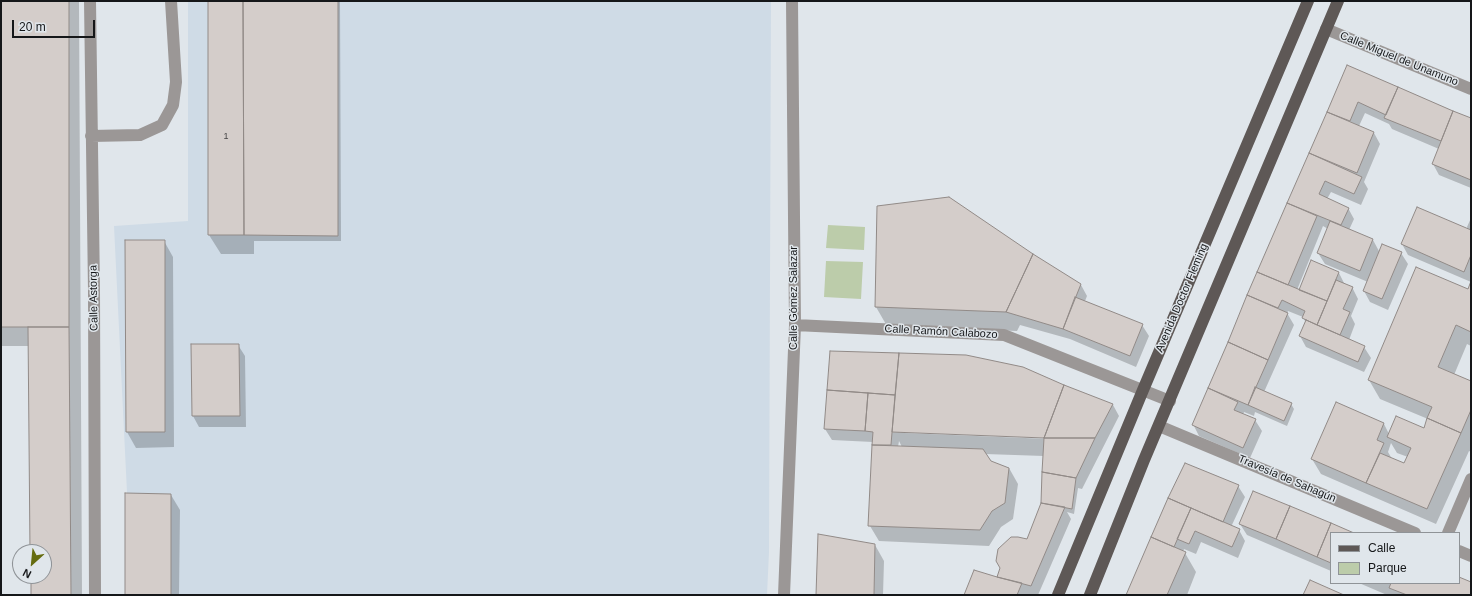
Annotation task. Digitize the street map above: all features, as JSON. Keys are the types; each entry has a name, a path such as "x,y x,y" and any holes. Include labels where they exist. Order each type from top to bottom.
{"main road":[{"name":"Avenida Doctor Fleming","path":"1058,595 1308,1"},
{"path":"1090,595 1159,426 1338,1"}],"street":[{"name":"Calle Astorga","path":"90,1 94,290 95,595"},
{"path":"91,136 140,136 162,125 172,105 176,82 171,1"},
{"name":"Calle Gómez Salazar","path":"784,595 795,325 792,1"},
{"name":"Calle Miguel de Unamuno","path":"1326,29 1471,89"},
{"name":"Calle Ramón Calabozo","path":"795,325 1004,335 1170,401"},
{"name":"Travesía de Sahagún","path":"1159,426 1413,532"},
{"path":"1448,532 1471,479"},
{"path":"1460,551 1471,556"}],"shaded area":[{"path":"188,1 771,1 769,552 767,595 132,595 114,226 188,221"}],"green space":[{"path":"828,225 865,227 864,250 826,248"},
{"path":"826,261 863,262 861,299 824,297"}],"building":[{"path":"1,1 69,1 69,327 1,327"},
{"path":"208,1 243,1 244,235 208,235"},
{"path":"243,1 338,1 338,236 244,235"},
{"path":"1347,65 1398,87 1386,115 1358,102 1350,121 1327,112"},
{"path":"1398,87 1453,111 1441,141 1384,118"},
{"path":"1453,111 1471,118 1471,180 1432,164"},
{"path":"1327,112 1374,132 1357,173 1309,153"},
{"path":"1309,153 1362,177 1354,194 1325,181 1319,194 1349,208 1341,225 1287,203"},
{"path":"949,197 1033,254 1006,312 875,307 877,206"},
{"path":"1287,203 1317,216 1288,285 1257,272"},
{"path":"1417,207 1471,230 1471,255 1464,272 1401,244"},
{"path":"1330,221 1373,239 1360,271 1317,253"},
{"path":"125,240 165,240 165,432 126,432"},
{"path":"1382,244 1402,252 1382,299 1363,291"},
{"path":"1033,254 1081,284 1063,329 1006,312"},
{"path":"1311,260 1339,272 1327,301 1299,290"},
{"path":"1416,267 1468,289 1471,281 1471,332 1456,325 1438,367 1471,381 1471,410 1461,433 1427,418 1432,407 1368,380"},
{"path":"1257,272 1327,301 1317,325 1302,318 1305,311 1282,300 1278,308 1247,295"},
{"path":"1336,280 1353,287 1343,309 1350,312 1340,335 1317,325"},
{"path":"1247,295 1288,313 1268,360 1228,342"},
{"path":"1075,297 1143,324 1130,356 1063,329"},
{"path":"1306,320 1365,346 1358,362 1299,336"},
{"path":"28,327 69,327 71,595 31,595 31,584 52,584 52,544 30,544"},
{"path":"1228,342 1268,360 1248,405 1208,388"},
{"path":"191,344 239,344 240,416 192,416"},
{"path":"830,351 899,353 895,395 827,390"},
{"path":"899,353 966,355 1023,367 1064,385 1044,438 892,432"},
{"path":"1064,385 1113,404 1095,438 1044,438"},
{"path":"1255,387 1292,403 1284,421 1248,405"},
{"path":"1208,388 1238,402 1234,410 1256,419 1243,448 1192,425"},
{"path":"827,390 868,393 865,431 824,429"},
{"path":"868,393 895,395 891,445 872,445 873,432 865,431"},
{"path":"1336,402 1384,423 1377,440 1384,443 1366,483 1311,459"},
{"path":"1396,416 1424,428 1427,418 1461,433 1427,509 1366,483 1380,453 1404,463 1411,448 1387,437"},
{"path":"1044,438 1095,438 1076,478 1042,472"},
{"path":"872,445 983,449 991,461 1009,468 1005,503 992,511 980,530 868,526"},
{"path":"1185,463 1239,485 1223,522 1168,498"},
{"path":"1042,472 1076,478 1072,509 1041,503"},
{"path":"1253,491 1290,506 1276,539 1239,524"},
{"path":"125,493 171,494 171,595 125,595"},
{"path":"1168,498 1191,508 1174,547 1151,537"},
{"path":"1041,503 1065,507 1031,586 997,577 1000,568 996,561 998,549 1011,537 1027,539"},
{"path":"1290,506 1331,523 1317,557 1276,539"},
{"path":"1191,508 1240,529 1232,547 1195,531 1189,544 1177,539"},
{"path":"1331,523 1352,532 1330,532 1330,563 1317,557"},
{"path":"818,534 875,544 874,595 816,595"},
{"path":"1151,537 1186,552 1167,595 1126,595"},
{"path":"974,570 1022,583 1017,595 964,595"},
{"path":"1460,577 1471,582 1471,595 1407,595 1389,588 1391,584 1460,584"},
{"path":"1310,580 1344,595 1303,595"}]}
